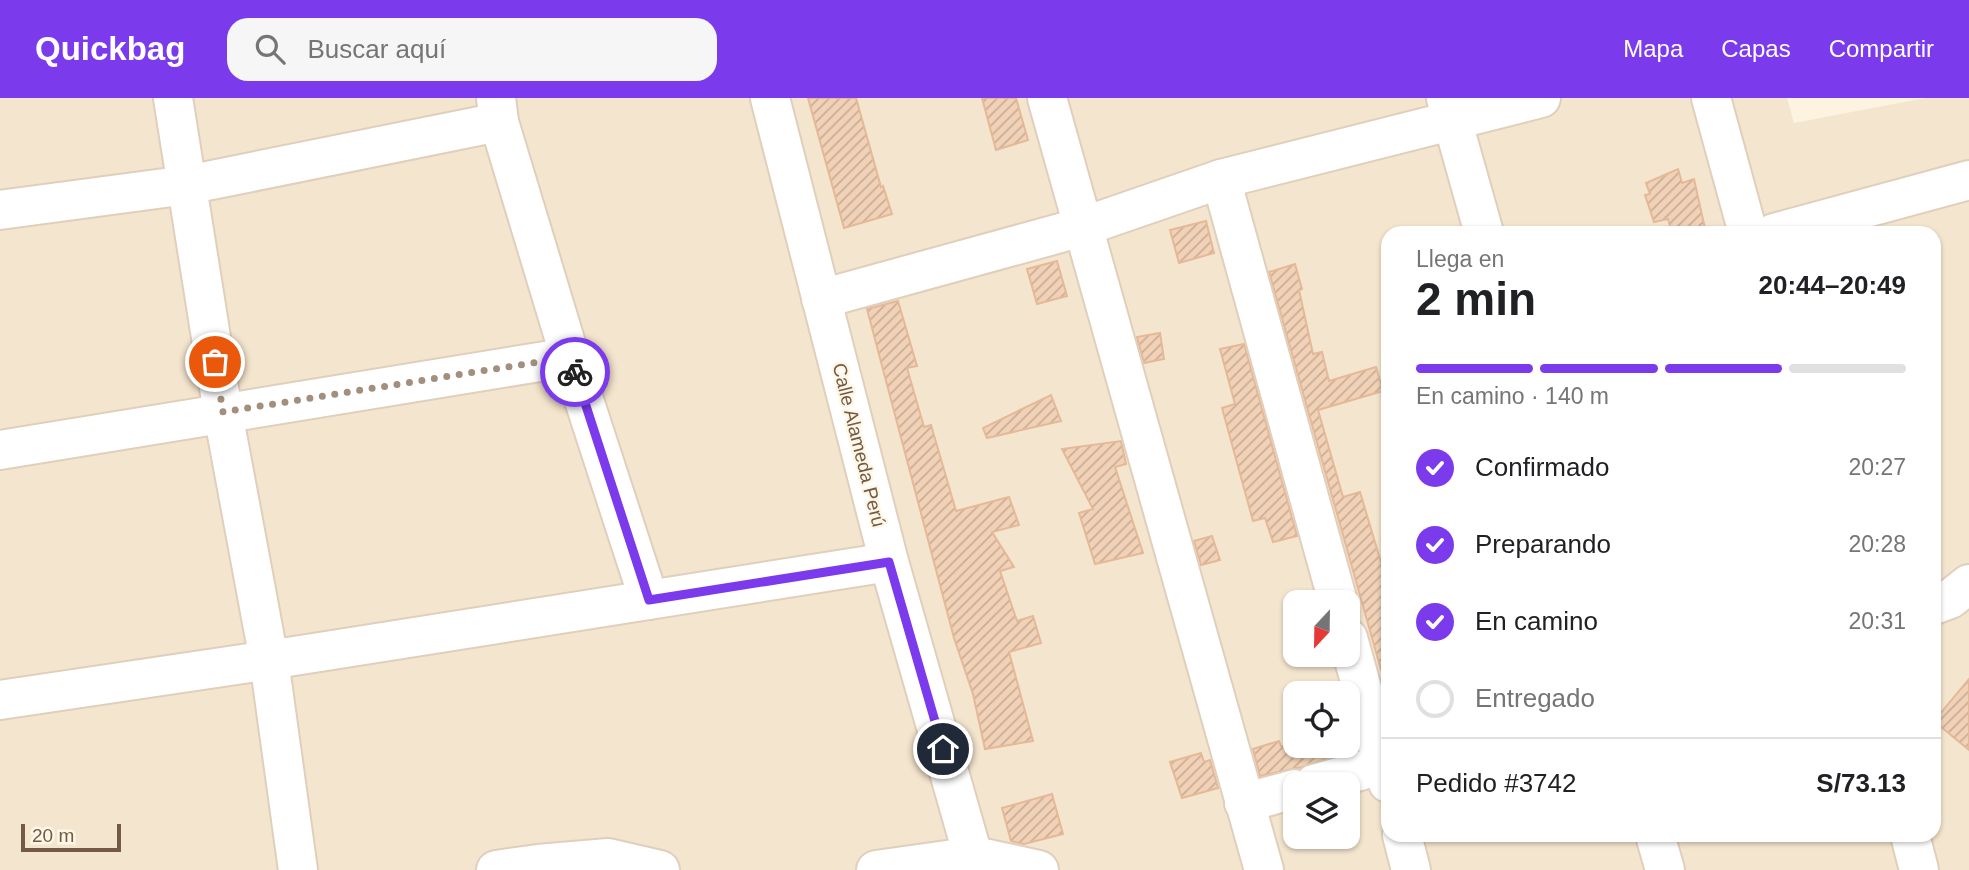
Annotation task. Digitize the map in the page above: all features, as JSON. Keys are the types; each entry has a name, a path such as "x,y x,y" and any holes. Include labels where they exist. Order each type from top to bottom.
{"street":[{"path":"173,98 223,412 269,660 298,870"},
{"name":"Calle Alameda Perú","path":"770,98 889,562 976,863"},
{"path":"1047,98 1264,870"},
{"path":"821,299 1082,227 1221,179 1449,109 1541,98"},
{"path":"1712,98 1746,226"},
{"path":"1449,109 1482,226"},
{"path":"0,210 187,185 498,110 570,357 649,600"},
{"path":"1221,179 1335,590"},
{"path":"1800,226 1969,180"},
{"path":"0,450 570,357"},
{"path":"0,700 889,562"},
{"path":"1941,602 1950,599 1969,584"},
{"path":"1356,667 1381,754"},
{"path":"1360,776 1381,772"},
{"path":"1244,803 1283,792"},
{"path":"1404,842 1411,870"},
{"path":"1657,842 1665,870"},
{"path":"1912,842 1919,870"},
{"path":"496,870 608,858 660,870"},
{"path":"876,870 976,863 1039,870"}],"shaded area":[{"path":"0,98 1787,98 1794,123 1925,98 1969,98 1969,870 0,870"}],"building":[{"path":"808,98 856,98 881,187 883,186 892,214 844,228"},
{"path":"982,98 1016,98 1028,140 996,150"},
{"path":"1678,169 1682,183 1694,179 1704,226 1670,226 1668,219 1654,222 1645,195 1650,194 1646,183"},
{"path":"1206,221 1214,253 1179,263 1170,230"},
{"path":"1057,261 1067,296 1037,304 1027,269"},
{"path":"1295,264 1313,354 1322,352 1329,381 1376,367 1381,384 1381,392 1318,410 1343,497 1360,492 1381,562 1381,670 1269,272"},
{"path":"898,301 917,366 907,368 924,427 931,425 956,511 1009,497 1019,525 992,532 1014,567 1000,571 1017,621 1033,616 1041,643 1009,652 1033,741 985,749 973,694 954,638 867,309"},
{"path":"1160,333 1164,359 1144,363 1137,337"},
{"path":"1244,344 1297,536 1273,542 1265,518 1253,521 1222,408 1235,404 1220,349"},
{"path":"1051,395 1061,421 987,438 983,428"},
{"path":"1121,441 1126,464 1115,467 1143,553 1095,564 1079,513 1093,509 1062,449"},
{"path":"1212,536 1220,560 1201,565 1194,541"},
{"path":"1969,679 1969,750 1941,727 1941,713"},
{"path":"1279,741 1283,746 1283,758 1329,758 1260,776 1253,749"},
{"path":"1201,753 1204,762 1210,760 1218,788 1182,798 1170,762"},
{"path":"1052,794 1063,834 1024,844 1011,841 1002,808"}],"way so far":[{"path":"215,362 223,412 570,357 575,372"}],"route":[{"path":"575,372 649,600 889,562 943,749"}]}
